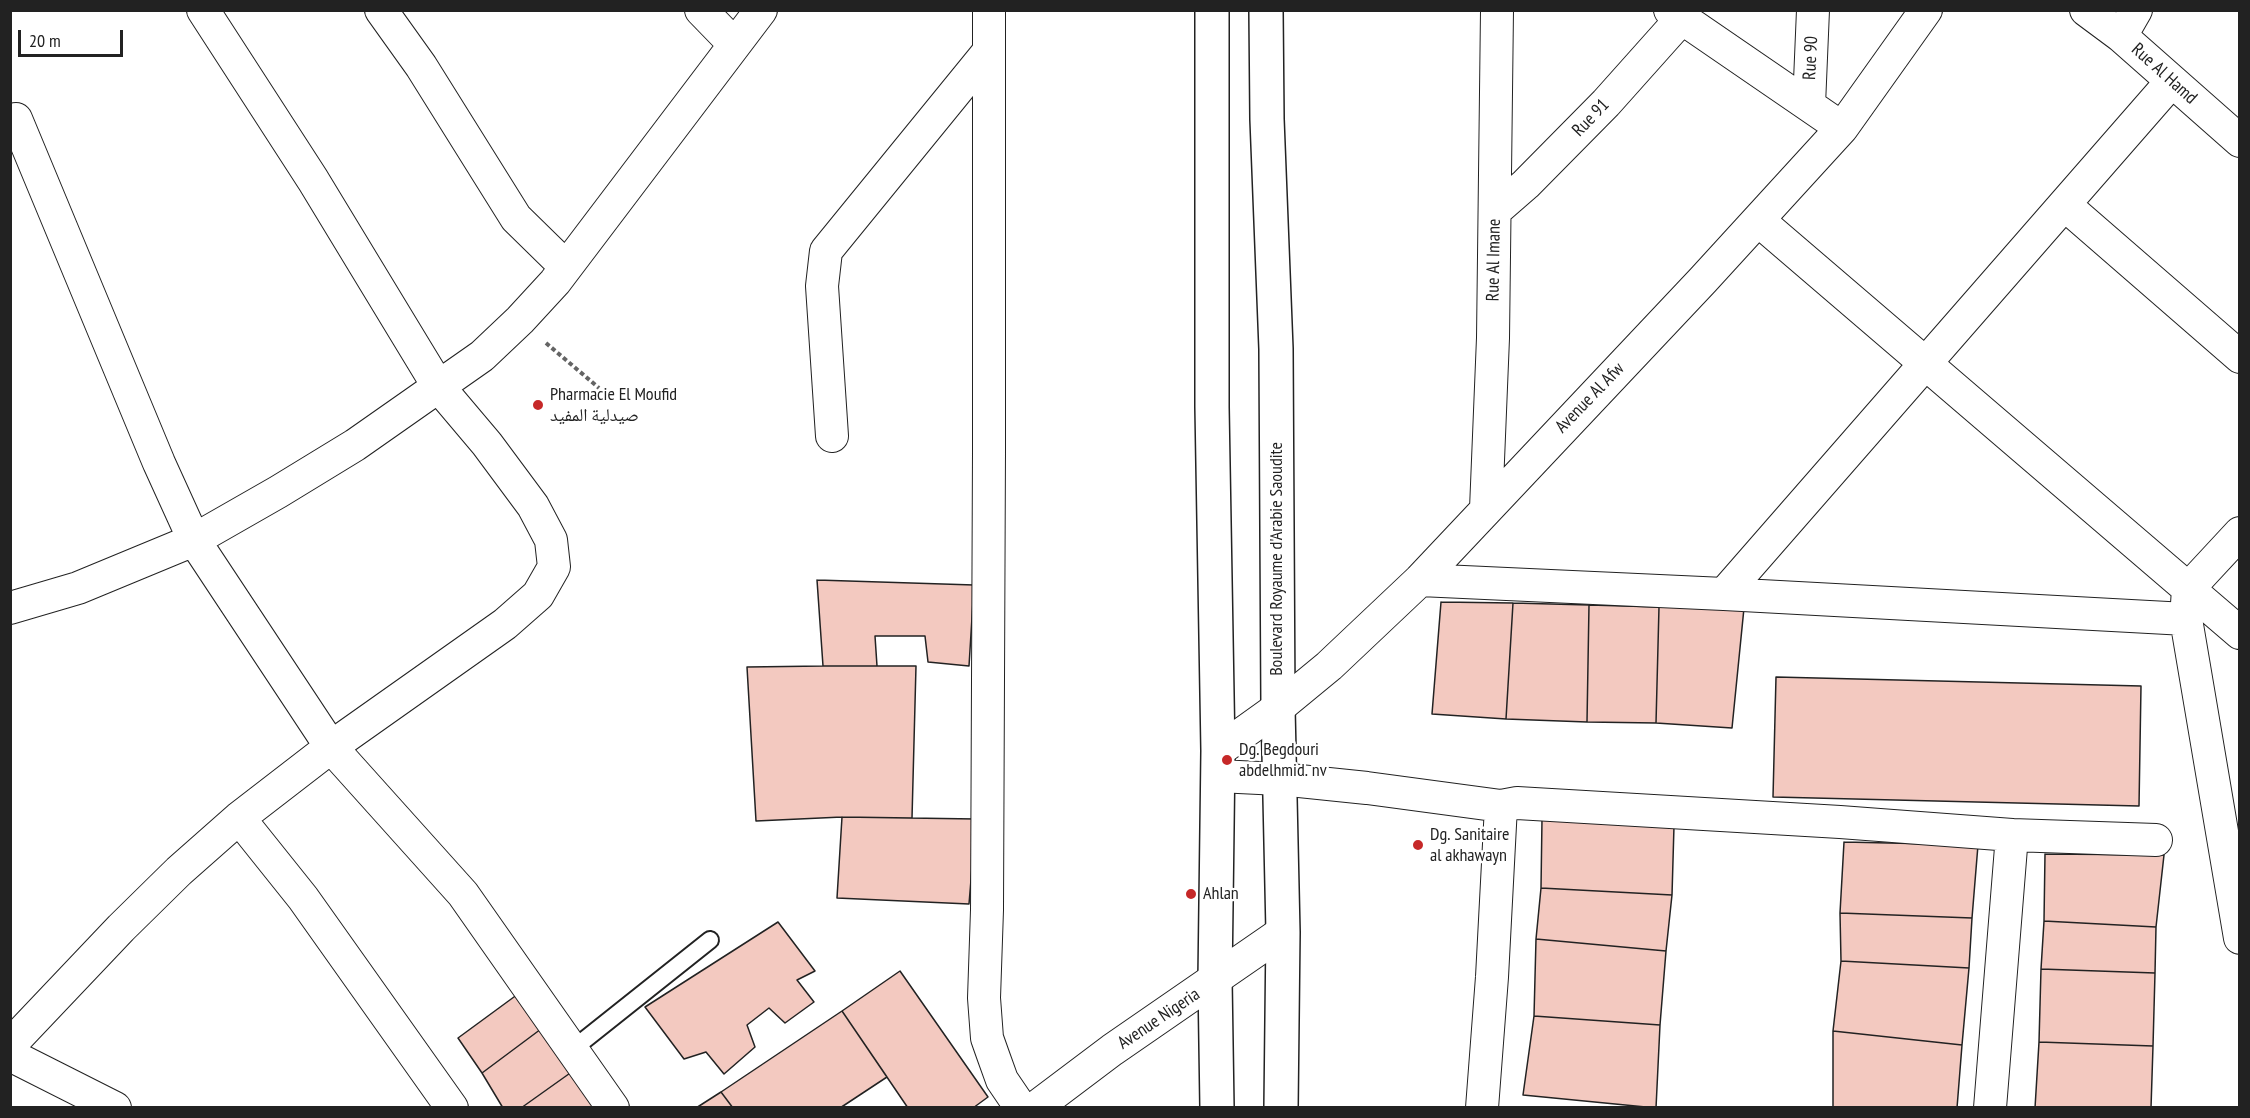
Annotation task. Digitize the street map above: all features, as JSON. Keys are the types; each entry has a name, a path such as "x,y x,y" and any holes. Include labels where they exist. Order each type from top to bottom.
{"main road":[{"path":"1212,10 1212,407 1218,764 1215,980 1217,1107"},
{"name":"Boulevard Royaume d'Arabie Saoudite","path":"1266,10 1267,119 1276,349 1278,708 1283,932 1281,1107"}],"street":[{"path":"10,1045 121,928 179,871 239,818 331,747 506,624 538,595 554,567 551,540 533,506 487,444 438,386 314,180 203,10"},
{"path":"381,10 421,66 516,218 566,267"},
{"path":"701,10 734,44"},
{"path":"10,608 78,588 194,540 355,445 482,356 520,320 566,267 761,10"},
{"path":"989,10 987,910 984,998 987,1038 1002,1080 1021,1107"},
{"name":"Rue Al Imane","path":"1486,509 1493,338 1497,10"},
{"name":"Rue 90","path":"1809,105 1813,10"},
{"name":"Avenue Al Afw","path":"1218,764 1278,708 1329,666 1420,580 1842,128 1926,10"},
{"name":"Rue Al Hamd","path":"2086,10 2128,23 2172,81 2240,141"},
{"path":"1675,15 1842,128"},
{"name":"Rue 91","path":"1495,212 1606,103 1675,15"},
{"path":"832,436 822,286 826,251 989,51"},
{"path":"1724,594 2172,81"},
{"path":"16,119 159,462 194,540 331,747 463,894 613,1107"},
{"path":"2065,205 2240,357"},
{"path":"1758,220 1926,364 2187,604 2240,633"},
{"path":"2240,533 2187,604 2234,867 2240,938"},
{"path":"1420,580 1724,594 2187,604"},
{"path":"1218,764 1280,780 1389,791 1501,806 1509,803 1840,822 2012,835 2156,840"},
{"path":"1482,1107 1501,806"},
{"path":"239,818 303,898 452,1107"},
{"path":"1990,1107 2012,835"},
{"name":"Avenue Nigeria","path":"1035,1107 1112,1050 1283,932"},
{"path":"10,1055 107,1106"}],"lane":[{"path":"573,1048 710,940"}],"path":[{"path":"520,320 599,388"}],"building":[{"path":"817,580 974,585 969,666 928,662 925,636 875,636 877,666 823,666"},
{"path":"1441,602 1513,603 1506,719 1432,714"},
{"path":"1513,603 1589,605 1587,722 1506,719"},
{"path":"1589,605 1659,607 1656,723 1587,722"},
{"path":"1659,607 1744,608 1732,728 1656,723"},
{"path":"916,666 912,818 842,817 756,821 747,667"},
{"path":"1776,677 2141,686 2139,806 1773,797"},
{"path":"842,817 976,819 969,904 837,898"},
{"path":"1542,819 1674,826 1672,895 1541,888"},
{"path":"1844,842 1978,845 1972,918 1840,913"},
{"path":"2045,854 2164,855 2156,927 2044,921"},
{"path":"1541,888 1672,895 1666,951 1536,939"},
{"path":"1840,913 1972,918 1969,968 1841,961"},
{"path":"2044,921 2156,927 2155,973 2041,969"},
{"path":"778,922 815,971 797,980 814,1002 785,1023 769,1008 747,1025 755,1047 724,1074 706,1052 684,1059 645,1007"},
{"path":"1536,939 1666,951 1660,1025 1534,1016"},
{"path":"1841,961 1969,968 1962,1045 1833,1031"},
{"path":"2041,969 2155,973 2153,1046 2039,1042"},
{"path":"900,971 988,1097 973,1108 908,1108 842,1011"},
{"path":"518,994 541,1029 482,1073 458,1038"},
{"path":"842,1011 887,1077 840,1108 733,1108 721,1092"},
{"path":"1534,1016 1660,1025 1656,1108 1523,1095"},
{"path":"541,1029 573,1071 521,1108 503,1108 482,1073"},
{"path":"1833,1031 1962,1045 1957,1108 1833,1108"},
{"path":"2039,1042 2153,1046 2151,1108 2035,1108"},
{"path":"573,1071 596,1104 591,1108 521,1108"},
{"path":"721,1092 733,1108 696,1108"}],"place":[{"name":"Pharmacie El Moufid صيدلية المفيد","path":"538,405"},
{"name":"Dg. Begdouri abdelhmid. nv","path":"1227,760"},
{"name":"Dg. Sanitaire al akhawayn","path":"1418,845"},
{"name":"Ahlan","path":"1191,894"}]}
